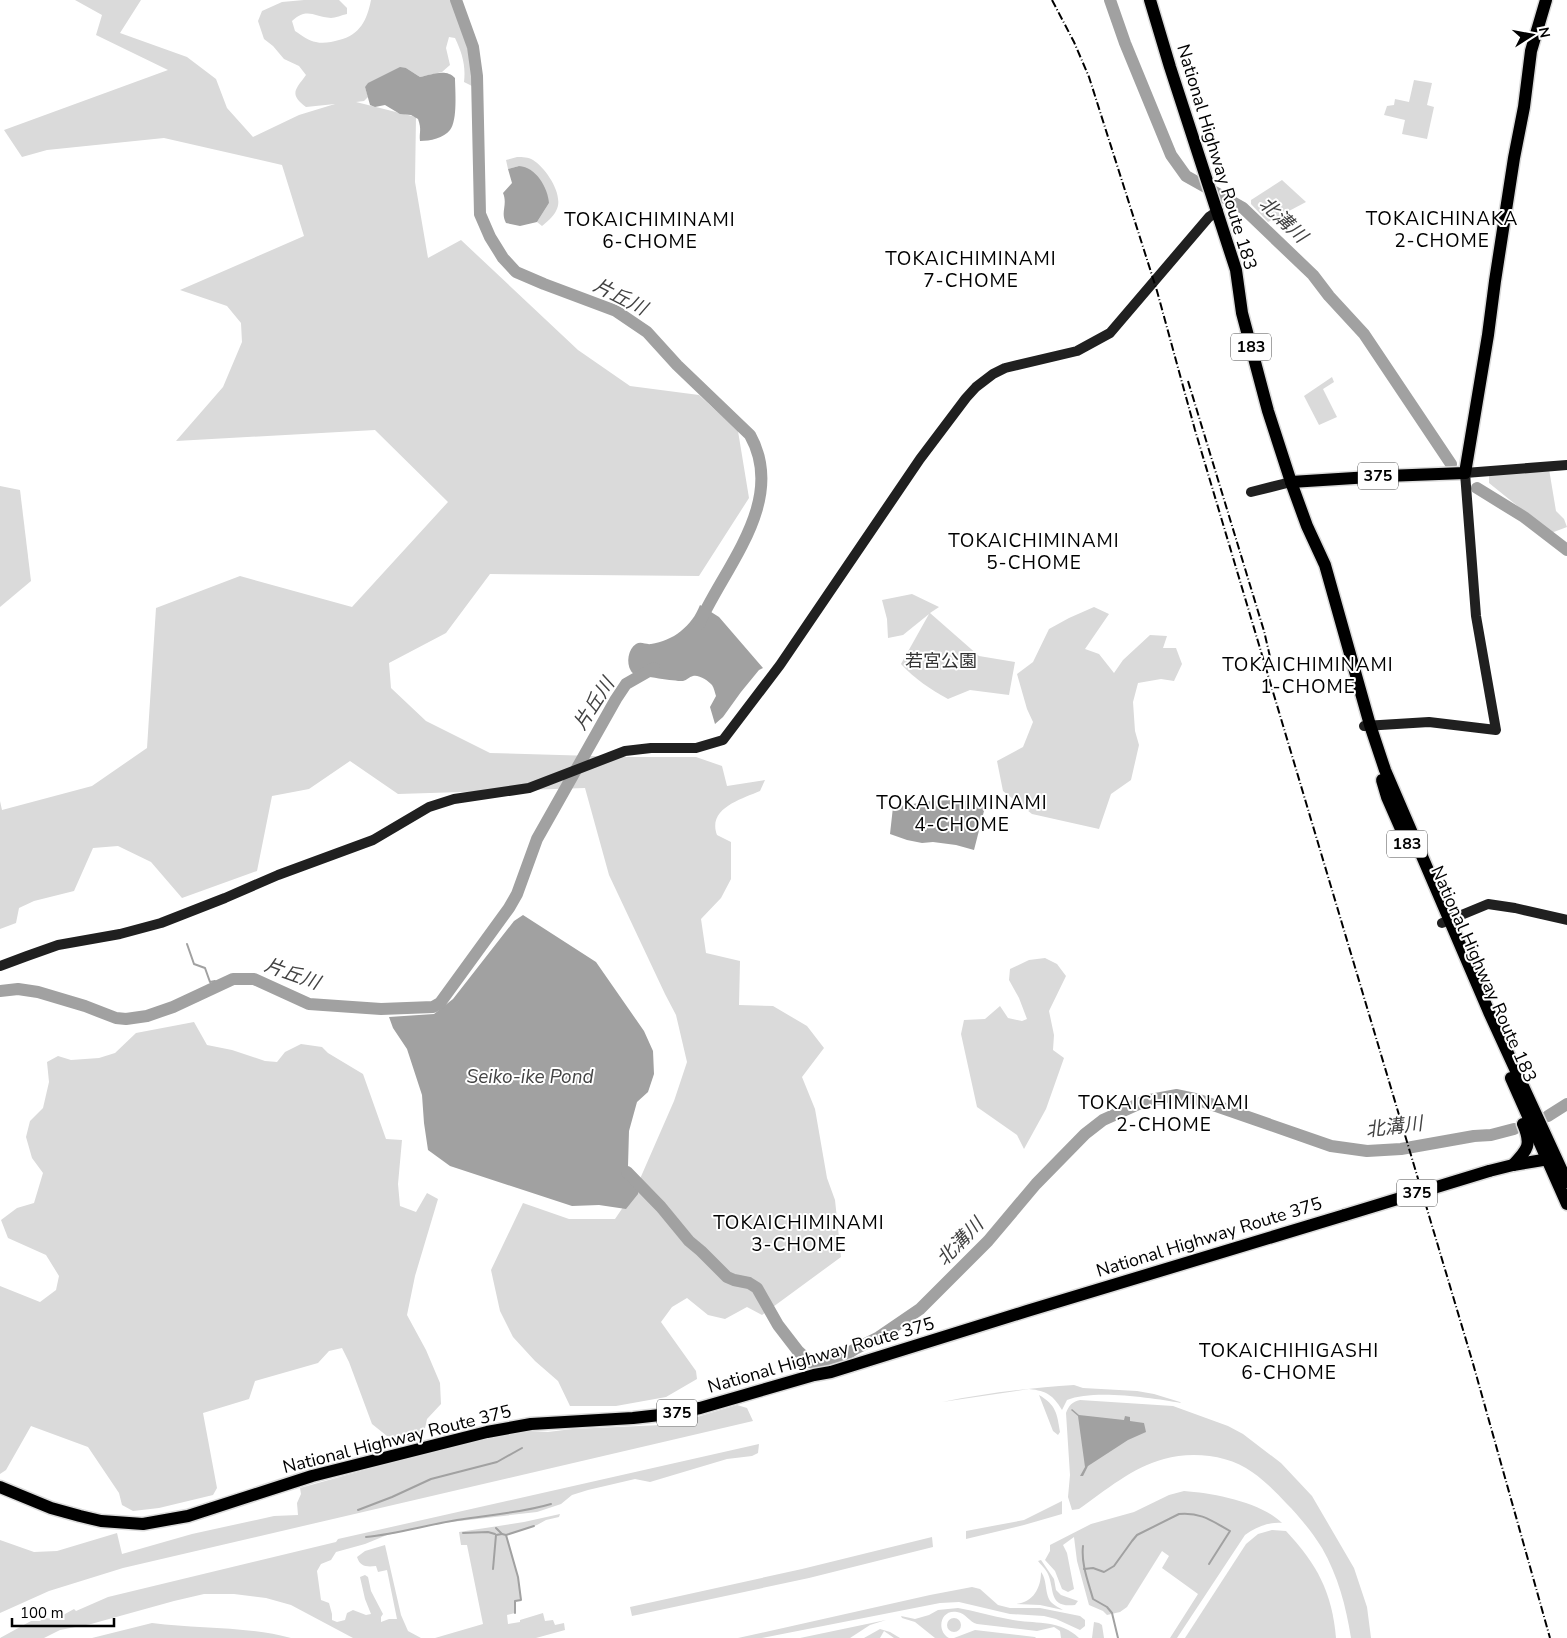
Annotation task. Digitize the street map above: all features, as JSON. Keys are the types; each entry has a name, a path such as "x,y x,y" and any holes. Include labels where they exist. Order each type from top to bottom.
{"highway":[{"name":"National Highway Route 183","path":"1150,0 1236,270 1242,313 1291,482 1325,565 1367,725 1446,921 1471,990 1518,1094 1557,1158 1567,1204"},
{"path":"1466,473 1512,168 1524,107 1530,51 1546,0"},
{"name":"375","path":"1291,482 1466,473"},
{"name":"National Highway Route 183","path":"1446,921 1567,1182"},
{"path":"1513,1165 1526,1151 1528,1144 1528,1136 1521,1118 1518,1094"},
{"name":"National Highway Route 375","path":"0,1487 51,1508 101,1521 143,1524 188,1516 312,1476 487,1432 531,1424 633,1418 700,1408 814,1375 831,1372 1489,1171 1557,1158"}],"street":[{"path":"0,966 58,945 120,934 161,923 278,875 373,840 429,807 454,799 529,788 625,751 651,748 696,748 723,740 780,665 920,459 971,392 993,374 1005,368 1076,351 1110,333 1209,217 1218,211"},
{"path":"1367,725 1429,722 1496,730 1476,616 1466,473 1567,465"},
{"path":"1251,492 1291,482"},
{"path":"1446,921 1488,904 1567,920"}],"green space":[{"path":"75,0 141,0 120,33 187,57 216,79 227,108 253,137 299,115 335,104 306,107 297,99 297,88 306,75 299,66 284,59 264,39 258,21 262,11 282,2 339,0 347,8 347,14 331,18 302,14 292,21 295,31 313,41 325,43 346,38 357,30 365,20 371,0 452,0 468,50 474,87 464,82 464,65 461,54 455,38 449,37 446,48 450,65 442,72 420,77 406,68 365,87 368,97 364,101 356,102 416,117 415,182 428,258 461,240 578,350 630,386 699,395 738,431 749,498 699,576 490,574 446,633 389,663 391,688 426,721 490,753 696,757 722,766 727,786 765,780 760,791 728,806 721,811 717,818 715,826 717,835 731,842 731,879 721,898 701,919 706,953 740,961 739,1005 773,1006 807,1026 824,1048 802,1077 815,1109 827,1178 835,1200 841,1257 762,1315 747,1307 725,1319 708,1315 687,1298 672,1307 661,1322 696,1371 697,1379 666,1397 616,1406 570,1406 558,1381 535,1361 513,1337 500,1311 491,1270 523,1203 569,1219 615,1219 636,1188 674,1101 687,1062 676,1015 609,875 585,788 398,794 350,761 309,789 272,796 257,871 182,898 151,862 118,846 93,848 74,891 34,901 19,908 16,923 0,929 0,801 2,810 92,786 147,748 156,608 240,576 352,607 448,502 375,430 176,441 223,387 242,342 241,323 227,306 180,290 304,236 282,165 164,138 47,150 22,157 4,130 168,70 96,35 102,15"},
{"path":"1414,80 1432,83 1427,105 1434,107 1427,139 1402,134 1405,120 1384,115 1387,106 1394,105 1395,99 1409,102"},
{"path":"517,157 529,158 538,164 553,183 556,190 558,205 556,211 542,226 537,222 549,203 519,166 508,169 506,160"},
{"path":"1282,180 1306,202 1268,222 1251,204 1251,200"},
{"path":"1332,377 1334,382 1323,389 1337,417 1319,425 1304,396"},
{"path":"1549,469 1556,511 1564,519 1567,527 1551,533 1489,483 1489,473"},
{"path":"0,486 20,490 31,581 0,607"},
{"name":"若宮公園","path":"912,594 939,607 930,613 979,656 1015,662 1009,695 970,690 948,699 923,683 901,664 929,614 903,635 888,638 887,619 882,600"},
{"path":"1094,607 1109,614 1085,649 1099,654 1114,673 1123,660 1150,635 1167,636 1163,648 1176,648 1182,664 1174,681 1161,679 1138,683 1133,702 1135,731 1139,745 1131,780 1111,794 1099,829 1032,814 1003,791 997,761 1023,747 1033,722 1027,709 1017,674 1033,662 1049,629"},
{"path":"1045,958 1057,964 1066,976 1049,1011 1054,1035 1053,1050 1064,1058 1046,1109 1024,1149 1017,1135 977,1107 961,1034 964,1020 985,1019 1000,1006 1008,1018 1022,1021 1027,1019 1019,998 1009,980 1010,969 1029,960"},
{"path":"194,1022 207,1045 232,1050 265,1061 277,1062 285,1052 301,1044 322,1047 328,1053 363,1074 386,1139 402,1140 398,1184 400,1206 416,1212 427,1193 438,1199 415,1276 407,1315 426,1350 440,1383 441,1404 427,1419 424,1433 404,1438 387,1436 372,1424 342,1348 329,1351 318,1363 255,1381 249,1399 203,1413 217,1488 213,1495 159,1508 133,1511 122,1505 119,1493 88,1447 31,1426 6,1470 0,1474 0,1286 40,1302 56,1290 59,1276 46,1255 8,1238 1,1220 17,1208 34,1203 43,1173 32,1158 26,1137 30,1121 43,1108 49,1082 47,1062 58,1056 71,1060 99,1058 115,1053 136,1033"},
{"path":"1074,1385 1083,1388 1137,1391 1154,1394 1181,1403 1123,1396 1092,1395 1067,1400 1062,1410 1056,1401 1040,1391 1029,1389"},
{"path":"1027,1389 942,1402 1008,1391"},
{"path":"1039,1395 1049,1402 1055,1410 1060,1432 1058,1435 1053,1431"},
{"path":"1080,1400 1173,1406 1228,1426 1243,1434 1281,1463 1312,1496 1354,1568 1367,1607 1371,1638 1351,1638 1347,1614 1337,1580 1322,1548 1291,1508 1266,1483 1243,1466 1210,1456 1186,1455 1164,1459 1131,1473 1079,1509 1072,1510 1068,1497 1070,1475 1066,1413 1071,1404"},
{"path":"737,1405 747,1408 753,1421 123,1568 49,1591 0,1613 0,1540 34,1552 57,1551 117,1533 122,1554 192,1534 274,1516 298,1515 297,1503 301,1494 300,1488 462,1443 529,1431 548,1432 572,1429 662,1425 687,1420"},
{"path":"759,1444 758,1453 752,1456 727,1459 650,1482 635,1479 588,1490 572,1495 561,1504 537,1512 442,1523 387,1535 365,1544 336,1552 331,1560 321,1564 317,1571 321,1600 329,1603 332,1620 337,1622 345,1620 347,1613 353,1610 366,1615 371,1614 360,1577 365,1575 368,1577 371,1591 383,1614 381,1622 397,1619 387,1570 378,1572 376,1566 364,1566 357,1557 365,1551 385,1545 401,1615 408,1631 421,1638 353,1638 291,1605 266,1598 234,1594 204,1594 91,1624 60,1630 44,1638 0,1638 31,1621 40,1621 44,1618 56,1619 74,1609 76,1611 108,1597 336,1542 338,1539"},
{"path":"1184,1491 1222,1496 1249,1504 1262,1509 1282,1523 1262,1526 1245,1535 1177,1638 1170,1638 1198,1594 1162,1568 1169,1556 1162,1551 1127,1607 1120,1612 1107,1615 1103,1611 1089,1605 1077,1561 1074,1537 1063,1545 1067,1553 1074,1589 1068,1592 1062,1589 1055,1571 1045,1560 1050,1551 1050,1545 1091,1524 1134,1512 1169,1495"},
{"path":"1062,1501 1062,1514 966,1539 966,1531 1024,1520"},
{"path":"560,1514 559,1517 506,1535 518,1577 521,1600 515,1602 515,1613 507,1615 508,1624 520,1622 520,1620 543,1613 545,1621 553,1620 555,1625 564,1623 565,1630 536,1638 435,1638 483,1624 467,1545 461,1545 459,1532 524,1522"},
{"path":"1272,1530 1286,1531 1314,1567 1327,1593 1336,1638 1185,1638 1246,1544 1258,1534"},
{"path":"932,1537 933,1547 809,1578 632,1616 630,1607 802,1569"},
{"path":"1041,1560 1054,1579 1056,1590 1061,1595 1078,1601 1075,1605 1060,1604 1056,1601 1048,1574 1038,1561"},
{"path":"1041,1572 1050,1600 1063,1610 1040,1605 1015,1604 1027,1601 1035,1594 1041,1578"},
{"path":"972,1587 980,1589 998,1605 1010,1608 1040,1608 1080,1616 1085,1620 1085,1626 1080,1630 1056,1619 1044,1616 1010,1614 959,1602 940,1603 762,1638 738,1638 930,1595"},
{"path":"958,1608 1017,1621 1045,1623 1063,1627 1079,1638 1061,1638 1060,1631 1054,1627 1037,1631 977,1624 960,1613 951,1612 944,1617 941,1626 942,1631 949,1638 935,1638 915,1622 901,1616 915,1619 938,1610"},
{"path":"954,1618 959,1620 961,1625 959,1630 954,1632 949,1630 947,1625 949,1620"},
{"path":"886,1620 870,1625 850,1638 800,1638"},
{"path":"1094,1622 1102,1625 1104,1638 1092,1638"},
{"path":"152,1623 257,1631 291,1638 92,1638"},
{"path":"880,1629 900,1638 894,1638 884,1631 880,1638 864,1638"},
{"path":"975,1630 1035,1637 1036,1638 954,1638"}],"water":[{"path":"400,67 406,68 420,77 447,73 455,78 456,105 453,125 441,137 420,141 418,119 411,115 400,114 385,105 375,107 370,105 365,87 368,83"},
{"path":"519,166 525,167 536,174 544,185 549,203 537,222 520,226 506,223 504,219 505,201 503,193 512,183 508,169"},
{"path":"700,605 719,617 763,668 759,670 723,717 715,724 710,707 716,696 712,685 706,680 695,676 684,681 661,679 636,675 629,668 629,656 633,646 640,643 659,642 674,636 687,626"},
{"path":"953,800 974,802 985,807 974,850 956,845 933,842 922,843 890,834 893,807"},
{"name":"Seiko-ike Pond","path":"523,915 596,962 644,1031 653,1051 654,1074 648,1092 637,1102 629,1131 628,1166 639,1182 638,1194 626,1209 599,1205 572,1206 450,1166 428,1150 422,1095 407,1049 393,1028 389,1017 434,1014 453,999 514,921"},
{"path":"1072,1409 1079,1415 1124,1420 1125,1416 1130,1417 1130,1421 1144,1423 1146,1432 1128,1440 1088,1466 1083,1476 1080,1476 1085,1467 1078,1416"}],"waterway":[{"name":"片丘川","path":"456,0 473,47 477,76 480,214 490,237 503,258 516,272 616,311 647,332 677,365 750,435 759,460 761,484 757,509 736,556 699,624"},
{"name":"北溝川","path":"1110,0 1125,43 1171,155 1186,176 1243,208 1313,275 1329,296 1364,334 1451,464"},
{"name":"北溝川","path":"1477,488 1524,517 1567,550"},
{"name":"片丘川","path":"0,991 18,989 38,992 85,1006 116,1018 126,1019 147,1016 173,1007 233,979 254,979 309,1004 381,1009 433,1007 440,1003 509,908 517,894 537,839 616,699 626,684 654,668"},
{"path":"187,944 194,964 205,968 210,982 215,981 218,986"},
{"name":"北溝川","path":"627,1172 661,1207 689,1241 727,1277 749,1283 757,1288 778,1325 798,1351 810,1362 818,1365 836,1361 879,1337 920,1309 988,1241 1036,1184 1085,1134 1103,1120 1145,1101 1177,1095 1196,1099 1331,1146 1367,1151 1401,1149 1474,1136 1491,1135 1514,1129"},
{"name":"北溝川","path":"1548,1116 1567,1104"},
{"path":"358,1510 431,1479 497,1462 522,1448"},
{"path":"366,1537 457,1520 516,1512 551,1504"},
{"path":"1084,1569 1093,1568 1104,1572 1114,1566 1137,1535 1179,1514 1194,1514 1230,1531 1209,1564"},
{"path":"506,1535 534,1526"},
{"path":"493,1569 496,1535 502,1534 496,1528"},
{"path":"463,1533 488,1532 495,1534"},
{"path":"502,1534 506,1535 518,1577 521,1600 515,1601 515,1613"},
{"path":"1083,1546 1084,1566 1093,1599 1107,1607 1112,1613 1118,1638"}],"railway":[{"path":"1052,0 1074,42 1089,77 1157,291 1195,430 1472,1360 1550,1638"},
{"path":"1188,381 1264,631 1271,661"}],"district":[{"name":"TOKAICHINAKA 2-CHOME","path":"1442,230"},
{"name":"TOKAICHIMINAMI 6-CHOME","path":"650,231"},
{"name":"TOKAICHIMINAMI 7-CHOME","path":"971,270"},
{"name":"TOKAICHIMINAMI 5-CHOME","path":"1034,552"},
{"name":"TOKAICHIMINAMI 1-CHOME","path":"1308,676"},
{"name":"TOKAICHIMINAMI 4-CHOME","path":"962,814"},
{"name":"TOKAICHIMINAMI 2-CHOME","path":"1164,1114"},
{"name":"TOKAICHIMINAMI 3-CHOME","path":"799,1234"},
{"name":"TOKAICHIHIGASHI 6-CHOME","path":"1289,1362"}]}
